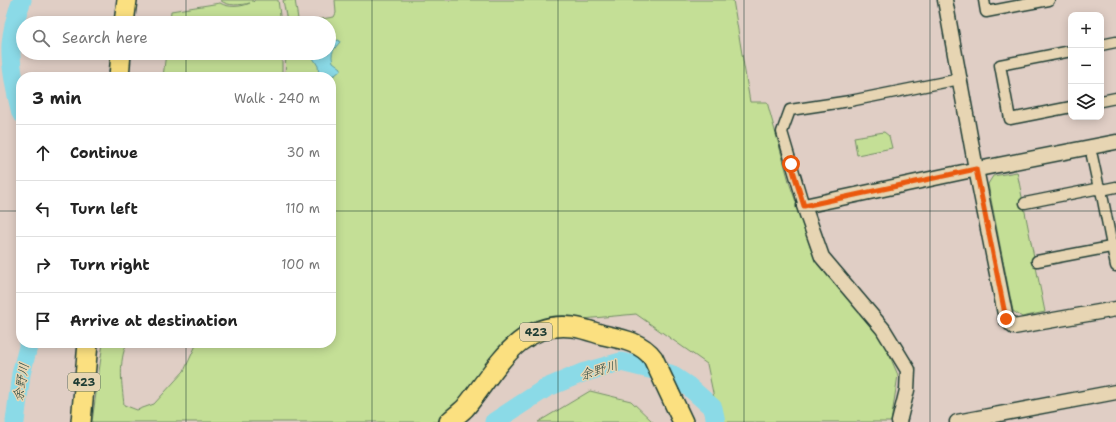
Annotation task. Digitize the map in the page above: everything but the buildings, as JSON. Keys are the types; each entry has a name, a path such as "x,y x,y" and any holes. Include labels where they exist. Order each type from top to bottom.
{"highway":[{"path":"125,16 127,0"},
{"path":"119,72 120,60"},
{"name":"423","path":"449,422 464,408 508,352 517,343 530,334 545,329 573,327 630,341 647,350 654,358 683,422"},
{"name":"423","path":"81,422 88,348"}],"street":[{"path":"945,0 976,169 1006,319 1014,327 1116,309"},
{"path":"984,0 986,12 1049,0"},
{"path":"1104,44 1116,42"},
{"path":"1068,52 1000,65 1010,118 1068,108"},
{"path":"899,422 907,390 908,370 883,329 822,257 804,206 782,132 790,110 850,101 960,79"},
{"path":"1104,100 1116,98"},
{"path":"804,206 976,169 1116,142"},
{"path":"1092,156 1114,246 1116,266"},
{"path":"1025,203 1095,189 1101,190 1116,187"},
{"path":"1037,261 1114,246"},
{"path":"957,422 1116,392"}],"green space":[{"path":"220,0 253,0 253,2 255,0 278,0 280,16 171,16 171,11 220,3 227,6 235,6 250,3 231,5"},
{"path":"283,0 295,0 298,16 286,16"},
{"path":"335,0 733,0 750,102 767,102 790,185 818,265 881,336 898,375 891,422 719,422 707,364 636,314 540,323 437,422 92,422 102,348 125,348 122,358 124,405 137,410 154,404 184,371 195,348 336,348 336,72 285,72 286,60 336,60 336,16 334,16 336,13"},
{"path":"165,60 282,60 282,72 164,72"},
{"path":"884,132 889,136 892,148 857,155 854,137"},
{"path":"1017,172 1045,312 1022,317 1013,311 988,184 993,176"},
{"path":"590,391 631,401 653,422 538,422"}],"water":[{"path":"339,40 340,42 336,47 336,41"},
{"path":"314,60 333,60 333,62 341,68 341,70 336,74 336,72 319,72 318,66"}],"waterway":[{"name":"余野川","path":"17,16 22,0"},
{"name":"余野川","path":"16,18 12,33 11,53 16,92"},
{"name":"余野川","path":"15,422 21,374 28,348"},
{"name":"余野川","path":"494,422 546,388 582,373 621,362 670,374 688,386 713,408 716,422"}],"route":[{"path":"791,164 804,206 976,169 1006,319"}]}
